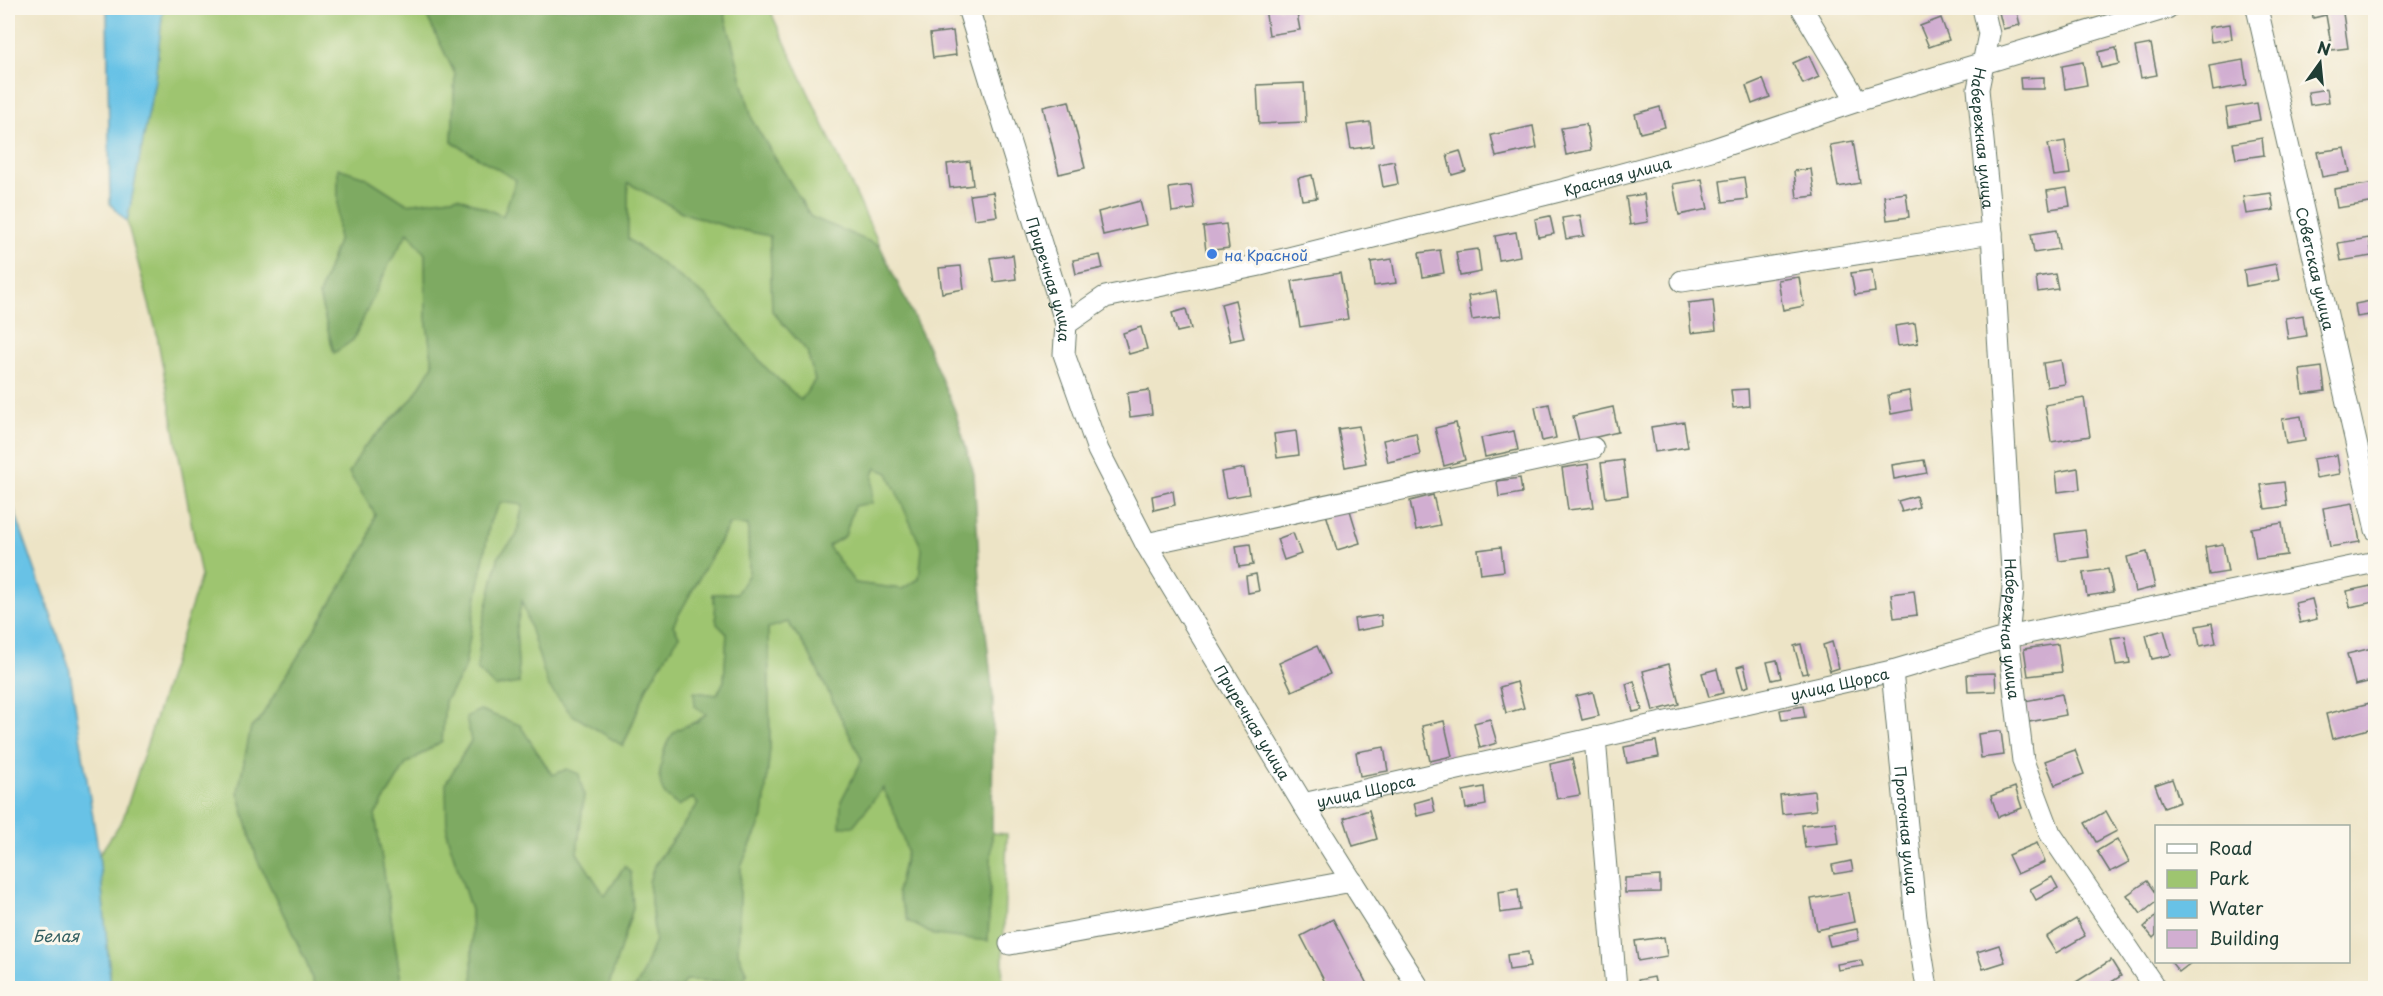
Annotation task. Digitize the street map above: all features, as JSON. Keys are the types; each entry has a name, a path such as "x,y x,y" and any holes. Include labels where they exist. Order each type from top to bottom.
{"street":[{"name":"Приречная улица","path":"968,8 1066,324 1064,354 1098,450 1146,544 1303,804 1419,988"},
{"path":"1802,8 1857,101"},
{"name":"Набережная улица","path":"1983,8 1989,34 1978,89 1992,233 2013,588 2008,637 2023,761 2050,833 2155,988"},
{"name":"Красная улица","path":"1066,324 1105,297 1260,265 1559,191 1711,150 1857,101 2166,8"},
{"name":"Советская улица","path":"2258,8 2376,530"},
{"path":"1682,281 1992,233"},
{"path":"1146,544 1593,447"},
{"name":"улица Щорса","path":"1303,804 1892,671 2008,637 2376,562"},
{"name":"Проточная улица","path":"1892,671 1916,919 1928,988"},
{"path":"1595,738 1616,988"},
{"path":"1010,944 1352,881"}],"green space":[{"path":"163,8 423,8 455,74 452,142 517,180 503,216 458,197 407,204 365,177 338,169 338,241 319,295 334,353 353,340 388,266 408,231 425,254 426,317 433,365 412,399 364,447 375,514 367,544 258,722 251,727 238,792 257,859 306,961 315,988 111,988 99,855 123,819 201,576 156,330 127,222 155,80"},
{"path":"423,8 723,8 753,122 811,217 880,246 927,345 955,411 974,474 980,578 993,696 988,941 934,935 908,921 897,892 907,851 896,816 883,788 853,826 840,827 841,801 862,760 809,653 788,622 768,628 770,748 763,817 741,866 738,953 747,974 739,985 721,981 686,980 680,988 635,988 655,940 649,882 655,865 698,804 693,798 678,806 665,795 660,779 664,751 677,730 699,721 706,714 695,706 694,692 717,695 724,681 727,634 717,624 713,594 737,593 749,574 748,525 729,524 673,625 679,636 648,685 623,746 571,714 548,686 522,601 516,628 519,683 495,687 477,669 482,627 499,555 516,537 523,505 501,502 490,521 464,670 445,701 442,741 406,764 375,815 402,988 315,988 306,961 257,859 238,792 251,727 258,722 367,544 375,514 349,473 364,447 412,399 433,365 426,317 425,254 408,232 388,266 353,340 334,353 319,295 338,241 338,168 365,177 407,204 458,197 503,216 516,180 452,142 455,74","holes":["628,183 684,213 728,227 770,236 772,311 807,351 815,380 801,400 765,367 708,298 628,239","876,468 888,473 922,549 919,579 902,589 855,583 828,546 845,536 854,506 872,503 873,475"]},
{"path":"723,8 770,8 880,246 811,217 753,122"},
{"path":"628,182 684,213 728,227 770,236 772,311 807,351 815,380 801,400 765,367 708,298 628,239"},
{"path":"877,467 888,473 923,549 919,579 902,589 855,583 828,546 845,536 854,505 872,502 873,475"},
{"path":"501,502 523,504 516,537 499,555 482,627 519,683 516,628 522,599 533,634 624,745 648,685 679,636 673,625 730,524 748,525 749,574 737,593 713,594 717,624 727,634 724,681 717,695 694,692 706,714 673,734 663,758 659,778 686,800 693,798 698,804 654,865 649,882 655,940 635,988 608,988 633,908 624,866 605,897 577,853 584,795 552,775 539,754 471,741 460,758 447,835 471,910 473,988 402,988 375,815 406,764 442,741 445,701 464,670 490,521"},
{"path":"788,622 809,653 862,760 841,801 866,810 882,788 896,816 907,851 897,892 988,941 992,833 1007,834 1002,988 680,988 686,980 721,981 739,985 747,974 738,953 741,866 763,817 770,748 768,627"},
{"path":"480,710 520,725 552,775 567,769 579,774 584,795 577,853 605,896 625,866 631,873 633,908 608,988 473,988 471,910 447,835 446,783 471,741 466,717"}],"water":[{"path":"107,8 163,8 155,80 127,222 110,204"},
{"name":"Белая","path":"8,492 69,667 99,855 111,988 8,988"}],"building":[{"path":"1265,8 1296,8 1300,30 1269,35"},
{"path":"1998,8 2016,8 2020,25 2003,29"},
{"path":"2312,8 2352,8 2353,11 2343,13 2348,48 2332,50 2326,15 2313,18"},
{"path":"1941,18 1949,40 1929,47 1920,26"},
{"path":"2230,24 2232,39 2211,42 2209,27"},
{"path":"953,31 956,55 933,58 930,34"},
{"path":"2151,44 2157,75 2141,78 2135,47"},
{"path":"2116,48 2119,64 2101,68 2098,52"},
{"path":"1809,56 1819,77 1803,84 1793,63"},
{"path":"2243,60 2247,85 2213,91 2209,66"},
{"path":"2083,62 2087,85 2065,89 2062,66"},
{"path":"2044,77 2044,89 2021,89 2020,78"},
{"path":"1763,79 1770,97 1752,104 1746,86"},
{"path":"1304,83 1306,122 1259,124 1257,85"},
{"path":"2327,89 2329,102 2310,105 2308,92"},
{"path":"1069,101 1085,168 1059,174 1043,107"},
{"path":"2257,103 2260,120 2229,126 2226,108"},
{"path":"1660,107 1665,127 1640,133 1635,114"},
{"path":"1370,122 1373,146 1351,149 1347,125"},
{"path":"1586,124 1591,150 1566,155 1561,128"},
{"path":"1533,126 1537,148 1496,157 1491,135"},
{"path":"2262,138 2264,155 2236,159 2233,143"},
{"path":"1853,141 1860,183 1838,187 1830,145"},
{"path":"2065,141 2070,174 2054,176 2048,144"},
{"path":"2345,148 2350,172 2322,177 2317,152"},
{"path":"1460,151 1466,171 1452,175 1447,155"},
{"path":"970,161 973,185 950,188 947,164"},
{"path":"1394,161 1398,184 1383,187 1379,164"},
{"path":"1811,169 1815,196 1797,198 1794,171"},
{"path":"1312,175 1317,198 1302,200 1298,178"},
{"path":"1744,177 1747,199 1723,202 1720,181"},
{"path":"1702,179 1708,209 1679,215 1673,184"},
{"path":"2376,183 2376,202 2337,208 2334,189"},
{"path":"1191,185 1195,209 1172,212 1169,188"},
{"path":"2067,188 2070,206 2050,209 2047,191"},
{"path":"993,192 997,216 974,219 970,195"},
{"path":"1906,193 1909,217 1887,220 1884,196"},
{"path":"2271,193 2274,210 2246,214 2243,197"},
{"path":"1644,194 1648,222 1630,225 1626,197"},
{"path":"1140,201 1146,225 1103,235 1098,212"},
{"path":"1580,215 1584,236 1566,239 1562,218"},
{"path":"1550,216 1554,234 1538,237 1535,219"},
{"path":"1226,224 1229,248 1206,251 1203,227"},
{"path":"2056,230 2059,249 2034,253 2031,234"},
{"path":"1516,232 1520,256 1499,260 1495,236"},
{"path":"2369,238 2372,256 2341,261 2338,243"},
{"path":"1478,249 1481,272 1460,276 1456,252"},
{"path":"1440,250 1444,273 1423,277 1419,253"},
{"path":"1013,255 1016,279 994,282 990,258"},
{"path":"1100,255 1103,268 1076,274 1073,260"},
{"path":"1392,259 1396,283 1374,286 1371,262"},
{"path":"2276,264 2279,280 2246,286 2244,270"},
{"path":"961,266 964,289 942,293 939,268"},
{"path":"1872,270 1875,292 1855,295 1851,273"},
{"path":"1340,273 1348,319 1300,327 1292,281"},
{"path":"2055,274 2058,289 2038,292 2036,277"},
{"path":"1799,277 1804,306 1783,310 1778,280"},
{"path":"1496,291 1500,316 1472,320 1468,296"},
{"path":"1235,300 1244,338 1230,341 1221,304"},
{"path":"1713,300 1716,330 1691,333 1688,303"},
{"path":"2376,300 2376,314 2357,317 2355,304"},
{"path":"1186,309 1191,329 1177,332 1172,313"},
{"path":"2303,315 2306,336 2288,339 2285,318"},
{"path":"1915,323 1918,343 1898,346 1895,326"},
{"path":"1141,327 1147,349 1129,354 1123,333"},
{"path":"2061,360 2065,384 2047,387 2043,363"},
{"path":"2322,367 2325,391 2303,394 2300,370"},
{"path":"1748,389 1749,406 1733,408 1731,390"},
{"path":"1149,390 1152,414 1130,417 1127,393"},
{"path":"1909,391 1912,410 1891,414 1888,395"},
{"path":"2084,398 2090,436 2051,442 2045,405"},
{"path":"1549,404 1556,438 1542,441 1535,407"},
{"path":"1613,407 1618,432 1579,441 1573,416"},
{"path":"2301,416 2305,441 2286,444 2282,419"},
{"path":"1684,422 1688,447 1655,452 1651,427"},
{"path":"1456,423 1465,460 1444,466 1435,428"},
{"path":"1359,426 1366,463 1345,467 1338,429"},
{"path":"1296,431 1299,455 1277,458 1274,434"},
{"path":"1514,431 1518,450 1485,457 1481,438"},
{"path":"1416,433 1420,455 1388,462 1383,440"},
{"path":"2337,455 2340,474 2316,478 2313,459"},
{"path":"1623,460 1628,495 1606,498 1601,463"},
{"path":"1924,460 1927,473 1894,479 1892,465"},
{"path":"1588,464 1594,507 1568,510 1562,468"},
{"path":"1244,468 1249,494 1226,498 1221,472"},
{"path":"2078,468 2080,489 2058,492 2056,472"},
{"path":"1520,478 1522,493 1499,497 1497,481"},
{"path":"2284,482 2287,506 2265,509 2261,485"},
{"path":"1173,491 1175,505 1154,510 1152,496"},
{"path":"1433,495 1440,525 1416,530 1410,501"},
{"path":"1916,496 1919,507 1902,512 1898,501"},
{"path":"2353,503 2360,542 2330,547 2323,508"},
{"path":"1349,507 1360,543 1337,550 1326,514"},
{"path":"2282,523 2287,555 2256,559 2251,528"},
{"path":"2085,530 2089,557 2059,561 2055,534"},
{"path":"1293,533 1301,554 1284,560 1277,539"},
{"path":"1250,544 1253,565 1239,567 1236,546"},
{"path":"2223,544 2228,572 2209,575 2205,547"},
{"path":"1501,547 1504,571 1481,574 1478,550"},
{"path":"2147,552 2155,587 2135,592 2127,557"},
{"path":"2108,569 2113,592 2087,596 2083,573"},
{"path":"1256,574 1259,591 1248,593 1246,576"},
{"path":"2371,586 2374,602 2350,607 2347,591"},
{"path":"1914,591 1917,615 1894,618 1891,594"},
{"path":"2312,599 2317,619 2300,623 2295,603"},
{"path":"1381,615 1382,626 1356,631 1354,619"},
{"path":"2212,623 2216,643 2200,646 2196,626"},
{"path":"2164,630 2171,655 2152,659 2146,635"},
{"path":"2125,636 2130,663 2116,665 2111,638"},
{"path":"1832,642 1839,668 1830,671 1823,645"},
{"path":"1801,644 1808,673 1802,674 1794,646"},
{"path":"2058,644 2062,672 2028,676 2024,649"},
{"path":"1317,646 1330,674 1292,691 1279,663"},
{"path":"2376,647 2376,680 2355,685 2347,654"},
{"path":"1777,660 1781,678 1772,680 1767,662"},
{"path":"1669,664 1679,704 1653,711 1643,671"},
{"path":"1744,665 1749,686 1743,688 1737,667"},
{"path":"1717,669 1723,693 1709,697 1702,673"},
{"path":"1995,673 1996,691 1968,692 1967,674"},
{"path":"1634,681 1642,710 1633,712 1626,684"},
{"path":"1517,682 1524,708 1506,713 1500,687"},
{"path":"1593,692 1599,716 1582,720 1576,696"},
{"path":"2062,694 2066,715 2029,722 2025,701"},
{"path":"2370,703 2376,727 2332,739 2326,714"},
{"path":"1803,706 1805,717 1782,720 1780,710"},
{"path":"1490,719 1497,743 1480,748 1474,723"},
{"path":"1444,721 1452,756 1430,761 1422,726"},
{"path":"2001,731 2004,755 1981,758 1978,734"},
{"path":"1656,741 1659,757 1627,763 1624,747"},
{"path":"1384,747 1388,771 1360,776 1356,752"},
{"path":"2075,750 2084,774 2055,785 2045,761"},
{"path":"1572,759 1580,795 1557,799 1550,764"},
{"path":"2172,779 2180,802 2164,808 2155,785"},
{"path":"1484,787 1486,805 1466,809 1463,791"},
{"path":"2015,787 2022,808 1998,817 1991,796"},
{"path":"1814,791 1816,810 1782,814 1780,795"},
{"path":"1432,798 1435,812 1417,816 1414,803"},
{"path":"1369,810 1377,839 1353,846 1344,818"},
{"path":"2106,811 2117,831 2096,842 2085,823"},
{"path":"1836,822 1839,844 1805,848 1802,825"},
{"path":"2117,839 2129,862 2110,872 2097,851"},
{"path":"2037,843 2045,862 2017,874 2008,855"},
{"path":"1851,861 1853,871 1834,874 1832,865"},
{"path":"1660,876 1660,892 1625,893 1625,878"},
{"path":"2052,877 2058,888 2036,900 2030,889"},
{"path":"2147,881 2155,893 2155,903 2141,914 2127,895"},
{"path":"1518,889 1520,910 1500,913 1498,892"},
{"path":"1848,892 1854,922 1817,930 1811,899"},
{"path":"2155,917 2155,936 2153,938 2144,927"},
{"path":"1333,919 1369,988 1328,988 1301,936"},
{"path":"2076,919 2085,936 2056,953 2046,937"},
{"path":"1857,929 1859,940 1830,946 1827,935"},
{"path":"1664,937 1667,956 1638,961 1635,941"},
{"path":"1999,945 2005,962 1983,969 1977,952"},
{"path":"1528,952 1530,967 1509,970 1507,955"},
{"path":"1861,960 1863,966 1838,970 1837,964"},
{"path":"2111,960 2121,976 2102,988 2080,988 2076,982"},
{"path":"2172,963 2191,963 2179,972"},
{"path":"1654,977 1656,986 1639,988 1638,980"}],"place":[{"name":"на Красной","path":"1212,254"}]}
